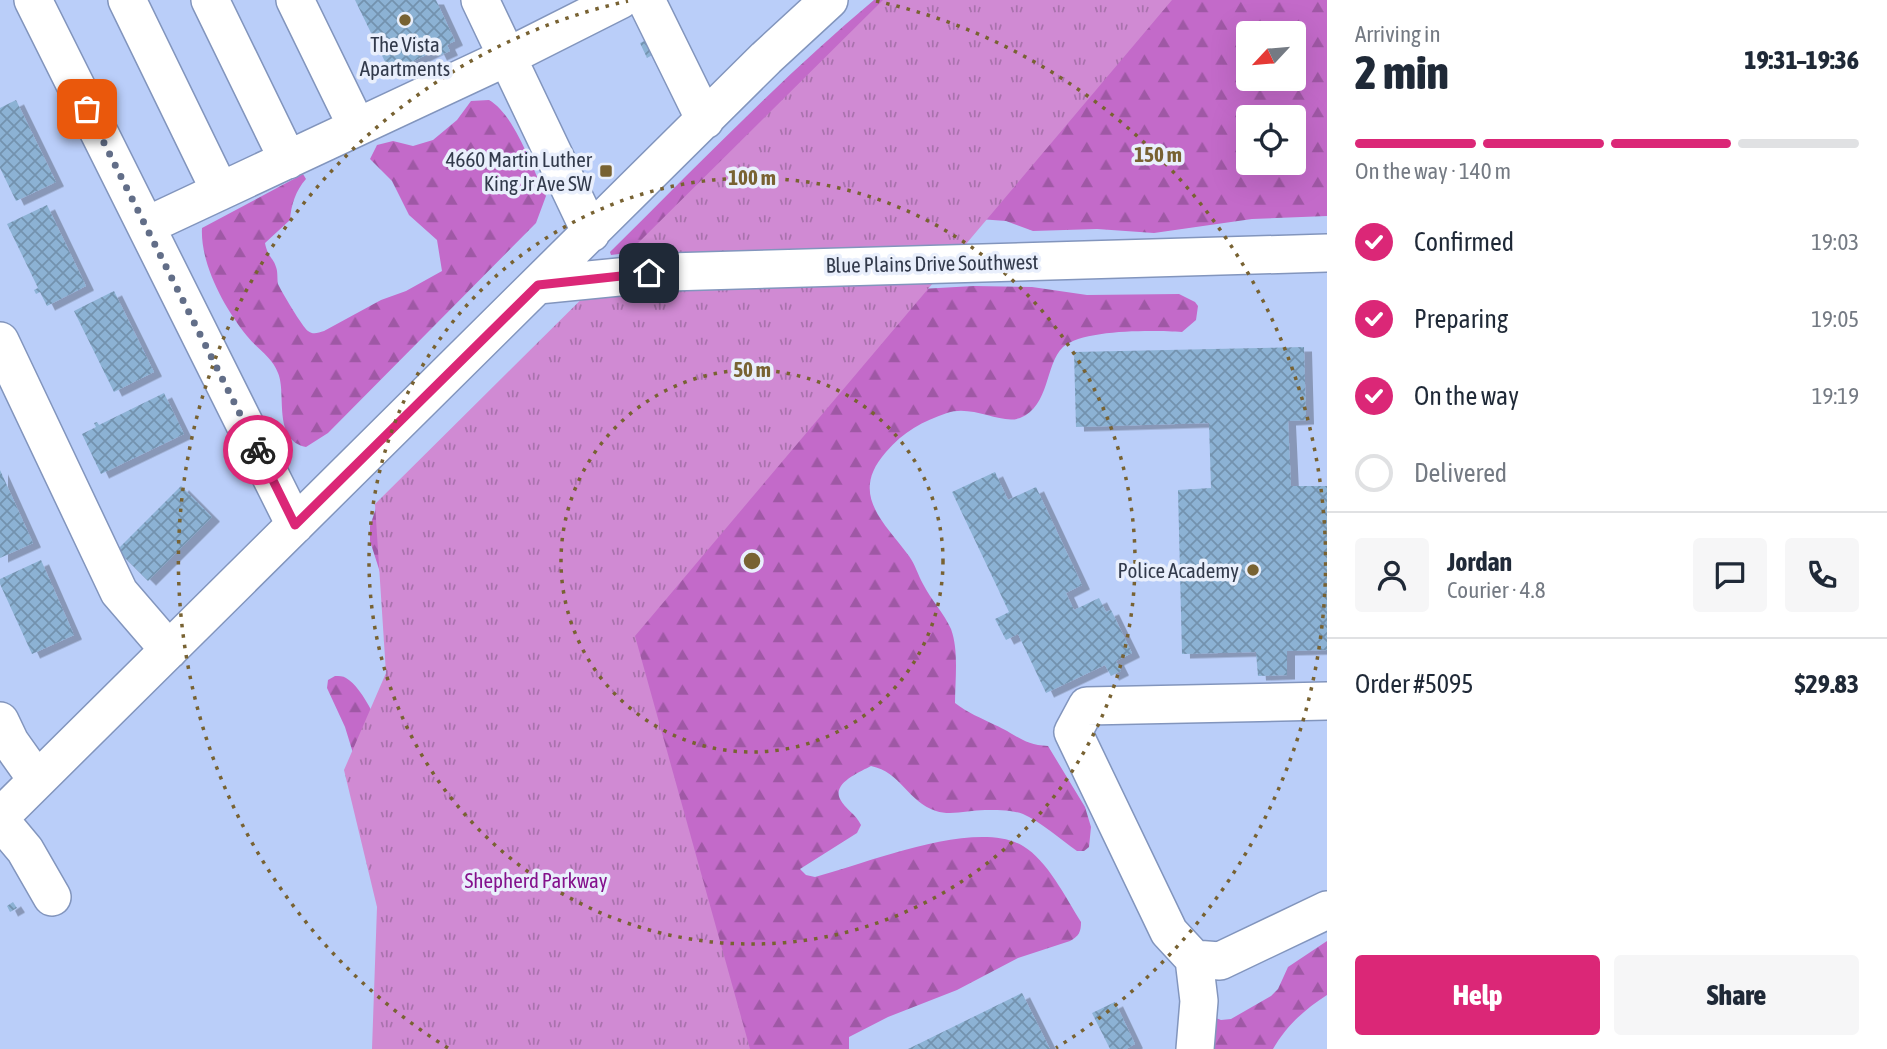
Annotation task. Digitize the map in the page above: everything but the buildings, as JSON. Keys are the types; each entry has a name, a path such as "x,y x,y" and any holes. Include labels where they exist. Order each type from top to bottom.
{"street":[{"path":"33,0 295,525"},
{"path":"127,0 220,191"},
{"path":"210,0 288,160"},
{"path":"295,0 357,127"},
{"path":"480,0 591,233"},
{"path":"146,226 507,57 620,0"},
{"path":"646,0 705,120"},
{"path":"52,897 25,850 0,819 829,0"},
{"name":"Blue Plains Drive Southwest","path":"538,285 683,271 1327,253"},
{"path":"0,341 120,592 169,650"},
{"path":"1195,1049 1199,1000 1194,959 1169,932 1073,732 1087,706 1327,701"},
{"path":"0,721 10,742 37,780"},
{"path":"1194,959 1220,961 1327,909"}],"green space":[{"path":"874,0 1327,0 1327,216 1252,219 1154,233 1097,229 1033,231 1006,221 979,219 611,255 610,252 772,92"},
{"name":"Shepherd Parkway","path":"883,0 1172,0 635,636 750,1049 372,1049 377,907 344,770 386,673 375,504"},
{"path":"489,100 507,117 515,130 546,196 536,223 328,433 306,447 295,443 285,426 278,373 272,362 239,325 223,299 205,256 202,228 303,174 306,179 295,198 290,220 265,243 276,267 278,284 301,323 312,333 324,331 442,271 437,240 409,215 392,181 370,159 377,145 393,141 413,146 433,140 457,120 471,101"},
{"path":"974,286 1032,287 1087,295 1179,294 1198,306 1196,320 1182,332 1120,332 1073,341 1057,354 1042,395 1030,412 1020,418 1004,419 976,412 957,411 930,420 906,433 886,452 875,467 870,481 874,507 911,559 926,590 951,629 956,656 955,703 1026,741 1048,746 1085,807 1091,827 1089,847 1084,851 1077,851 1030,817 1019,813 994,810 954,813 936,811 918,801 890,774 871,766 848,779 840,788 842,803 861,825 857,833 800,869 806,875 815,877 920,846 977,837 1002,839 1032,852 1048,870 1081,922 1077,935 1070,941 1018,958 957,990 888,1017 849,1037 849,1049 377,1049 378,904 365,792 345,727 327,688 328,680 335,676 345,677 364,698 382,732 408,796 386,591 370,541 370,526 376,508 814,295"},
{"path":"1327,941 1327,995 1297,1019 1273,1049 1203,1049 1208,1015 1221,1020 1231,1019 1271,996 1278,989 1288,967"}],"way so far":[{"path":"87,109 258,450"}],"place":[{"name":"The Vista Apartments","path":"405,20"},
{"name":"4660 Martin Luther King Jr Ave SW","path":"606,171"},
{"name":"Police Academy","path":"1253,570"}],"route":[{"path":"258,450 295,525 538,285 649,273"}]}
